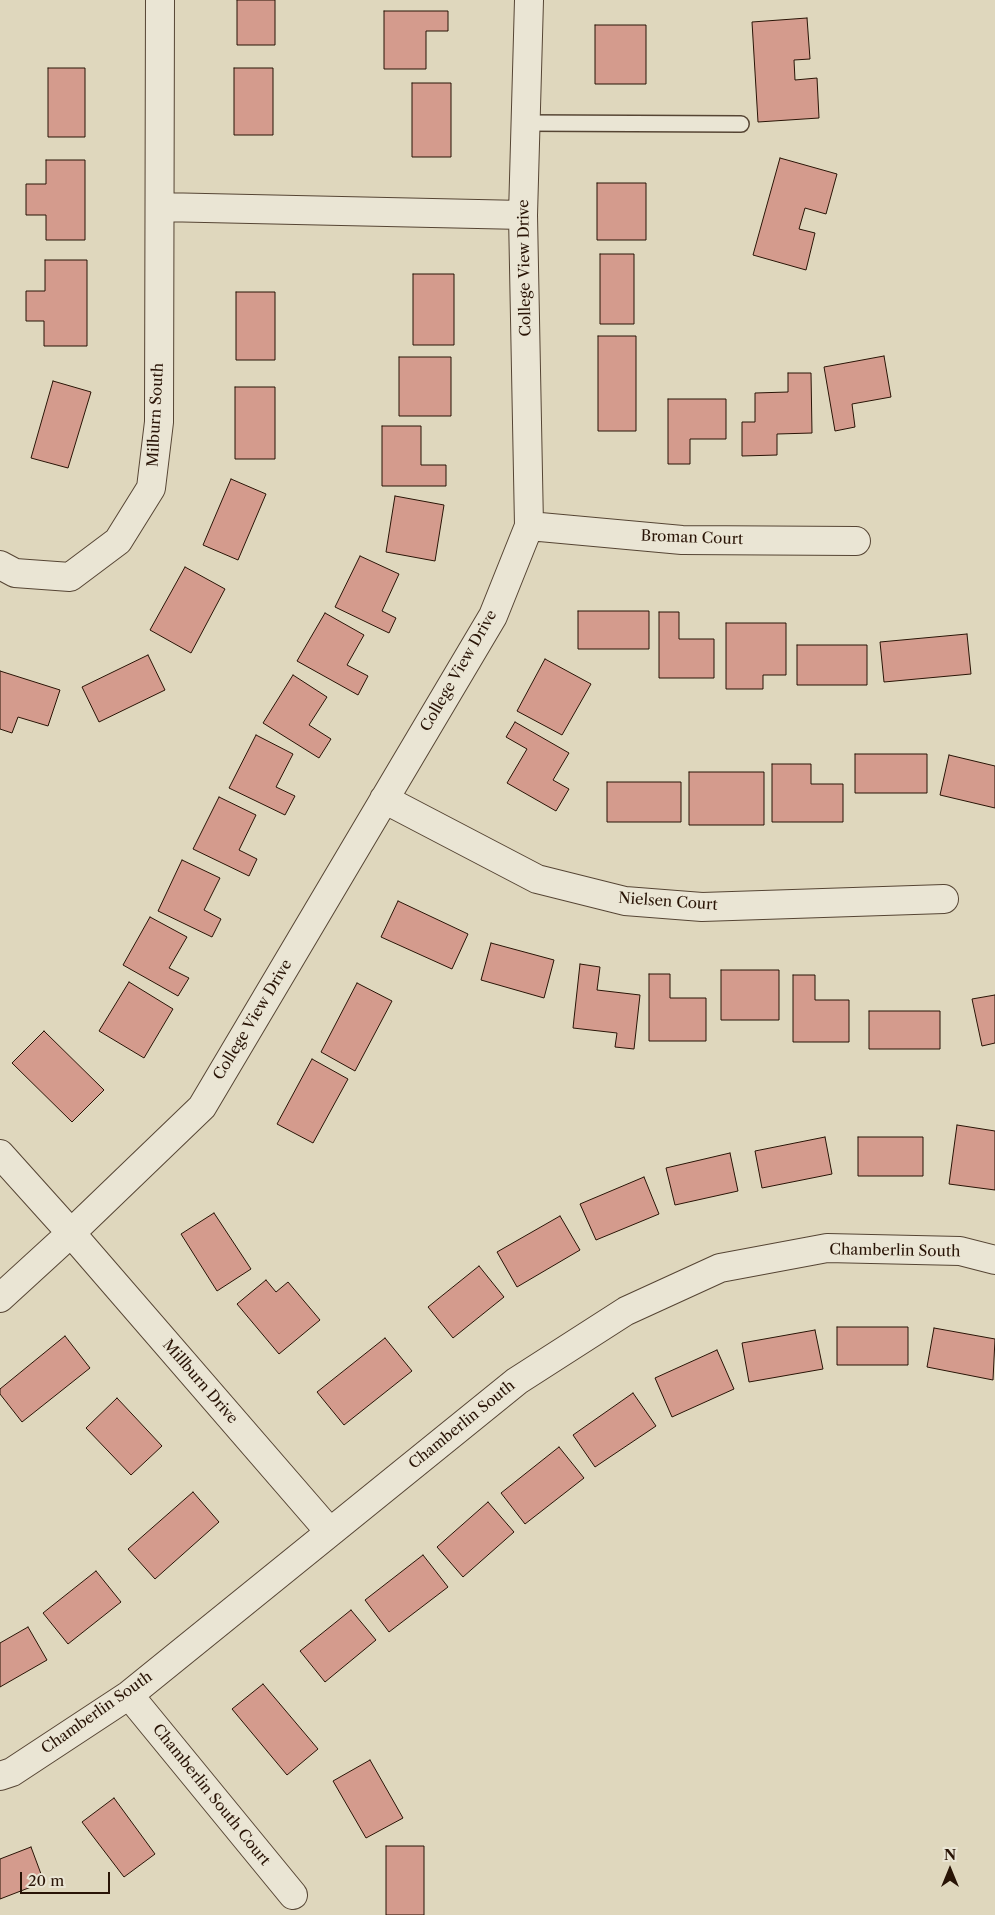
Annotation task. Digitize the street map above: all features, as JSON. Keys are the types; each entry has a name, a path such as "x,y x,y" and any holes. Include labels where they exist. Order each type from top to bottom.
{"street":[{"name":"Milburn South","path":"0,565 15,573 70,577 118,541 151,488 159,422 160,0"},
{"name":"College View Drive","path":"71,1233 202,1107 493,616 528,526 524,215 528,0"},
{"path":"160,207 524,215"},
{"name":"Broman Court","path":"528,526 682,540 856,541"},
{"name":"Nielsen Court","path":"384,799 537,880 625,900 702,906 944,899"},
{"name":"Millburn Drive","path":"0,1154 71,1233 329,1532"},
{"path":"0,1298 71,1233"},
{"name":"Chamberlin South","path":"0,1776 12,1772 128,1695 517,1381 626,1311 720,1268 827,1248 960,1251 995,1260"},
{"name":"Chamberlin South Court","path":"128,1695 293,1895"}],"lane":[{"path":"525,123 741,124"}],"building":[{"path":"237,0 275,0 275,45 237,45"},
{"path":"384,11 448,11 448,31 426,31 426,69 384,69"},
{"path":"807,18 810,59 794,60 795,80 817,78 819,118 758,122 752,22"},
{"path":"595,25 646,25 646,84 595,84"},
{"path":"48,68 85,68 85,137 48,137"},
{"path":"234,68 273,68 273,135 234,135"},
{"path":"412,83 451,83 451,157 412,157"},
{"path":"780,158 837,174 826,214 805,208 799,229 815,233 806,270 753,255"},
{"path":"46,160 85,160 85,240 46,240 46,215 26,215 26,184 46,184"},
{"path":"597,183 646,183 646,240 597,240"},
{"path":"600,254 634,254 634,324 600,324"},
{"path":"45,260 87,260 87,346 44,346 44,321 26,321 26,291 45,291"},
{"path":"413,274 454,274 454,345 413,345"},
{"path":"236,292 275,292 275,360 236,360"},
{"path":"598,336 636,336 636,431 598,431"},
{"path":"884,356 891,397 852,404 855,427 835,431 824,367"},
{"path":"399,357 451,357 451,416 399,416"},
{"path":"788,373 811,373 812,433 777,434 777,455 742,456 742,422 755,422 755,393 788,392"},
{"path":"53,381 91,392 68,468 31,458"},
{"path":"235,387 275,387 275,459 235,459"},
{"path":"668,399 726,399 726,439 690,439 690,464 668,464"},
{"path":"382,426 421,426 421,465 446,465 446,486 382,486"},
{"path":"231,479 266,494 238,560 203,545"},
{"path":"395,496 444,505 435,561 386,552"},
{"path":"360,556 399,574 382,611 396,618 389,633 335,607"},
{"path":"185,567 225,589 191,653 150,630"},
{"path":"578,611 649,611 649,649 578,649"},
{"path":"659,612 679,612 679,639 714,639 714,678 659,678"},
{"path":"325,613 364,635 347,665 368,676 358,695 297,661"},
{"path":"726,623 786,623 786,675 763,675 763,689 726,689"},
{"path":"967,634 971,674 884,682 880,642"},
{"path":"797,645 867,645 867,685 797,685"},
{"path":"148,655 165,690 99,722 82,687"},
{"path":"545,659 591,684 562,735 517,711"},
{"path":"0,671 60,690 48,726 18,717 12,733 0,729"},
{"path":"293,675 327,697 309,725 331,739 319,758 263,723"},
{"path":"515,722 569,753 553,780 569,789 556,811 507,783 527,749 506,737"},
{"path":"256,735 293,754 276,787 295,796 285,815 229,788"},
{"path":"855,754 927,754 927,793 855,793"},
{"path":"949,755 995,766 995,808 940,795"},
{"path":"772,764 811,764 811,784 843,784 843,822 772,822"},
{"path":"689,772 764,772 764,825 689,825"},
{"path":"607,782 681,782 681,822 607,822"},
{"path":"219,797 256,815 239,850 257,859 249,876 193,849"},
{"path":"182,860 220,878 204,910 221,919 212,937 158,911"},
{"path":"398,901 468,934 452,969 381,937"},
{"path":"150,917 187,937 169,968 189,978 178,996 123,965"},
{"path":"491,943 554,960 544,998 481,980"},
{"path":"580,964 600,967 597,990 640,995 634,1049 615,1047 617,1033 573,1028"},
{"path":"721,970 779,970 779,1020 721,1020"},
{"path":"649,974 670,974 670,998 706,998 706,1041 649,1041"},
{"path":"793,975 815,975 815,1000 849,1000 849,1042 793,1042"},
{"path":"129,982 173,1009 144,1058 99,1031"},
{"path":"357,983 392,1001 355,1071 321,1052"},
{"path":"995,995 995,1043 982,1046 972,999"},
{"path":"869,1011 940,1011 940,1049 869,1049"},
{"path":"44,1031 104,1090 72,1122 12,1063"},
{"path":"312,1059 348,1079 313,1143 277,1124"},
{"path":"957,1125 995,1131 995,1190 949,1184"},
{"path":"825,1137 832,1174 762,1188 755,1151"},
{"path":"858,1137 923,1137 923,1176 858,1176"},
{"path":"730,1153 738,1191 675,1205 666,1168"},
{"path":"644,1177 659,1214 596,1240 580,1204"},
{"path":"214,1213 251,1269 217,1291 181,1234"},
{"path":"560,1216 580,1250 517,1287 497,1252"},
{"path":"479,1266 504,1297 453,1338 428,1307"},
{"path":"266,1280 276,1292 288,1282 320,1320 279,1354 237,1304"},
{"path":"837,1327 908,1327 908,1365 837,1365"},
{"path":"934,1328 995,1339 993,1380 927,1367"},
{"path":"815,1330 823,1369 749,1382 742,1343"},
{"path":"65,1336 90,1368 22,1422 0,1394 0,1389"},
{"path":"385,1338 412,1371 344,1425 317,1392"},
{"path":"717,1350 734,1389 672,1417 655,1378"},
{"path":"633,1393 656,1426 595,1467 573,1435"},
{"path":"117,1398 162,1446 131,1475 86,1428"},
{"path":"559,1447 584,1478 525,1524 501,1493"},
{"path":"193,1492 219,1522 155,1579 128,1549"},
{"path":"488,1502 514,1532 463,1577 437,1547"},
{"path":"423,1555 448,1587 389,1632 365,1600"},
{"path":"96,1571 121,1602 68,1644 43,1613"},
{"path":"351,1610 376,1640 325,1682 300,1651"},
{"path":"28,1627 47,1660 0,1687 0,1643"},
{"path":"263,1684 318,1749 287,1775 232,1709"},
{"path":"370,1760 403,1818 366,1838 333,1781"},
{"path":"114,1798 155,1854 124,1877 82,1822"},
{"path":"386,1846 424,1846 424,1915 386,1915"},
{"path":"31,1847 44,1882 0,1899 0,1859"}]}
